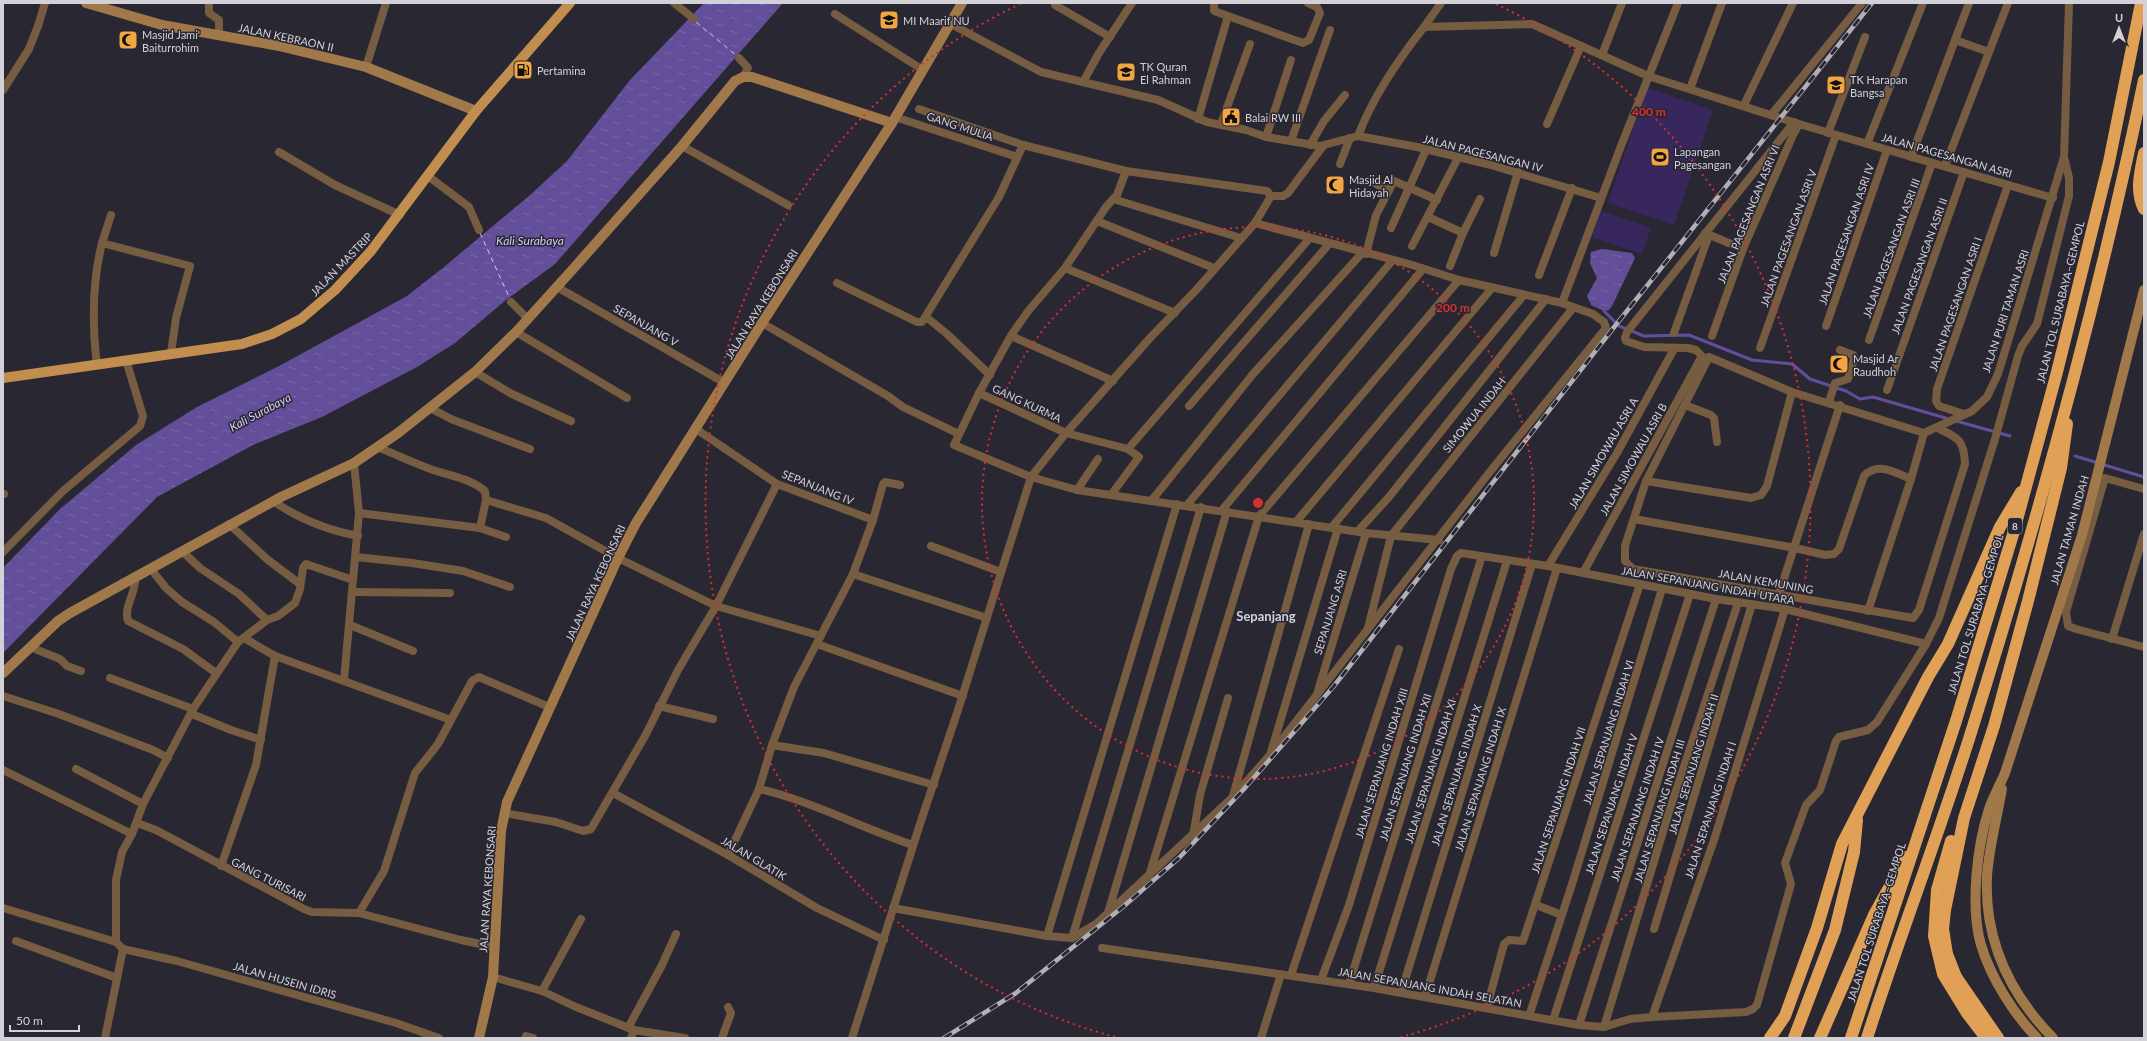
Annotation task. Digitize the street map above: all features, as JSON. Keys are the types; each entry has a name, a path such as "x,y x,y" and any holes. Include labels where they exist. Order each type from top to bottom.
{"highway":[{"name":"JALAN TOL SURABAYA–GEMPOL","path":"1851,1038 1956,721 2027,482 2109,162 2141,3"},
{"name":"8","path":"1866,1038 1968,741 2018,579 2070,393 2144,80"},
{"path":"2144,153 2138,184 2139,195 2144,209"},
{"path":"1998,1038 1956,977 1947,954 1943,929 1948,889 1964,818 1986,751 2028,601 2060,468 2068,420 2070,393"},
{"path":"1770,1038 1785,1016 1817,928 1842,844 1928,677 1948,644 2000,527 2027,482"},
{"path":"1986,751 1975,764 1937,890 1934,936 1943,974 1967,1013 1986,1038"},
{"path":"1794,1038 1835,930 1854,852 1858,813"},
{"path":"1820,1038 1874,915 1899,868 1916,843"}],"main road":[{"name":"JALAN MASTRIP","path":"3,378 242,344 272,334 301,319 336,290 371,252 476,111 570,3"}],"street":[{"path":"3,90 29,49 45,3"},
{"name":"JALAN KEBRAON II","path":"86,3 162,25 279,46 366,67 476,111"},
{"path":"209,3 208,13 219,20 219,35"},
{"path":"366,67 386,3"},
{"path":"674,3 694,19"},
{"name":"JALAN RAYA KEBONSARI","path":"478,1038 493,977 501,831 507,802 618,558 636,523 762,323 894,120 962,3"},
{"path":"1083,82 1132,3"},
{"path":"1214,3 1214,11 1303,43 1309,40 1320,13 1316,7 1308,3"},
{"path":"1340,164 1365,117 1402,54 1441,3"},
{"path":"1602,55 1622,3"},
{"path":"1562,303 1648,76 1678,3"},
{"path":"1690,89 1722,3"},
{"path":"1744,105 1793,3"},
{"path":"1772,114 1862,3"},
{"path":"1867,144 1923,3"},
{"path":"1911,157 1969,3"},
{"path":"1945,166 2008,3"},
{"path":"2053,198 2064,157 2069,3"},
{"path":"1055,5 1110,37"},
{"path":"835,14 923,70"},
{"path":"1198,119 1228,16"},
{"path":"1424,27 1529,23 1648,76"},
{"name":"JALAN PAGESANGAN IV","path":"951,24 1042,72 1158,100 1198,119 1266,137 1316,146 1354,137 1426,150 1518,172 1601,198"},
{"path":"1291,141 1330,30"},
{"name":"JALAN PAGESANGAN ASRI V","path":"1760,348 1865,37"},
{"path":"1955,40 1989,52"},
{"path":"1221,124 1250,44"},
{"path":"1548,124 1581,46"},
{"path":"739,58 748,68 743,77"},
{"path":"1266,137 1291,60"},
{"name":"JALAN PAGESANGAN ASRI","path":"1648,76 1744,105 1832,134 2053,198"},
{"path":"3,673 30,647 70,613 229,524 273,501 354,463 430,408 475,372 528,319 682,146 725,92 736,81 743,77 752,77 894,120"},
{"path":"852,1038 913,845 963,696 1031,477 1066,433 1255,223 1275,196 1288,193 1316,146 1324,120 1345,94"},
{"path":"918,109 1023,145 1126,171 1267,191 1275,196"},
{"name":"GANG MULIA","path":"894,120 1017,157"},
{"path":"1797,123 1629,330 1625,338 1626,341 1644,347 1696,350 1705,357 1792,392 1832,394"},
{"name":"JALAN PAGESANGAN ASRI VI","path":"1712,336 1743,250 1797,123"},
{"path":"837,283 916,322 922,322 926,318 999,197 1023,145"},
{"path":"682,146 788,205"},
{"path":"1391,228 1426,150"},
{"name":"JALAN PAGESANGAN ASRI IV","path":"1826,326 1887,150"},
{"path":"280,152 335,185 400,215"},
{"path":"1926,644 1939,618 1995,439 2018,356 2022,346 2034,332 2040,313 2069,196 2069,178 2064,157"},
{"path":"1412,246 1458,158"},
{"name":"JALAN PAGESANGAN ASRI III","path":"1869,340 1932,163"},
{"path":"1126,171 1117,195 1096,221 1065,268 1028,310 1011,336 979,393 954,445 1031,477 1077,490 1224,510 1362,532 1439,540"},
{"path":"1494,253 1518,172"},
{"name":"JALAN PAGESANGAN ASRI II","path":"1887,390 1964,172"},
{"path":"428,176 469,207 479,230"},
{"path":"1370,180 1388,191"},
{"path":"1152,500 1253,374 1365,254 1376,215 1388,191 1395,181 1437,200"},
{"name":"JALAN PAGESANGAN ASRI I","path":"1964,414 1939,406 1936,401 1937,389 2008,184"},
{"path":"1539,275 1572,188"},
{"name":"JALAN PURI TAMAN ASRI","path":"1924,432 1940,426 1972,410 1987,397 1998,374 2053,198"},
{"path":"1113,199 1241,238"},
{"path":"1450,266 1462,233 1480,199"},
{"path":"97,365 93,313 96,267 111,215"},
{"path":"1428,217 1462,233"},
{"path":"1096,221 1214,268"},
{"path":"893,908 1047,936 1072,938 1091,927 1193,836 1232,798 1270,755 1368,632 1489,473 1606,328 1604,322 1593,314 1562,303 1459,280 1255,223"},
{"path":"1707,234 1743,250"},
{"path":"1674,333 1707,234"},
{"path":"1111,495 1139,457 1128,449 1309,239"},
{"path":"102,243 190,266 176,318 171,353"},
{"path":"1189,406 1329,244"},
{"path":"1187,505 1392,261"},
{"path":"1065,268 1175,313"},
{"path":"1108,913 1224,510 1423,269"},
{"path":"1149,876 1260,516 1459,280"},
{"name":"SEPANJANG V","path":"556,287 725,383"},
{"path":"1296,522 1492,288"},
{"name":"JALAN TAMAN INDAH","path":"2037,1038 2019,1016 1996,978 1981,944 1977,923 1976,873 1981,840 1989,809 2005,773 2101,475 2102,457 2144,290"},
{"path":"1270,755 1335,528 1524,294"},
{"path":"1362,532 1546,299"},
{"path":"511,302 528,319"},
{"name":"SIMOWUA INDAH","path":"1391,536 1573,308"},
{"path":"926,318 946,333 990,375"},
{"path":"762,323 888,396 903,407 959,434"},
{"path":"516,332 626,398"},
{"path":"1011,336 1113,381"},
{"name":"JALAN SIMOWAU ASRI A","path":"1548,566 1617,453 1674,349"},
{"path":"1832,394 1836,381 1843,382 1848,379 1854,359 1853,355 1840,350"},
{"name":"JALAN KEMUNING","path":"1705,357 1685,405 1646,481 1625,546 1625,561 1633,569 1779,594 1908,619 1917,615 1965,464 1964,447 1957,437 1940,426"},
{"name":"JALAN SIMOWAU ASRI B","path":"1583,573 1705,357"},
{"path":"3,552 63,491 140,426 143,416 126,360"},
{"path":"475,372 512,394 571,421"},
{"path":"1646,481 1751,498 1761,495 1768,486 1792,392"},
{"name":"GANG KURMA","path":"979,393 1066,433 1128,449"},
{"path":"1832,394 1840,406 1924,432 1911,478 1868,611"},
{"path":"1685,405 1711,415 1714,418 1717,442"},
{"path":"1779,594 1840,406"},
{"path":"430,408 451,419 530,449"},
{"name":"SEPANJANG IV","path":"696,430 777,484 873,520"},
{"path":"377,447 434,470 460,477 478,485 484,491 486,500 480,528"},
{"path":"1077,490 1098,459"},
{"path":"344,680 354,592 353,580 358,536 359,513 354,463"},
{"path":"1634,519 1795,548 1825,555 1834,554 1839,549 1864,476 1869,472 1882,468 1911,478"},
{"path":"2144,489 2101,475 2066,612 2068,626 2144,647"},
{"path":"728,855 759,789 772,745 794,687 853,574 873,520 883,483 900,485"},
{"path":"504,813 551,821 583,831 591,830 660,706 678,670 716,606 777,484"},
{"path":"486,500 546,518 618,558 716,606 821,636"},
{"path":"273,501 324,528 358,536"},
{"path":"1047,936 1177,504"},
{"path":"1072,938 1201,507"},
{"path":"359,513 480,528 506,537"},
{"path":"229,524 268,560 300,584"},
{"path":"1232,798 1309,524"},
{"name":"SEPANJANG ASRI","path":"1316,698 1362,532"},
{"path":"2112,639 2144,534"},
{"path":"1368,632 1391,536"},
{"path":"931,546 1001,572"},
{"path":"182,551 200,568 239,594 267,620"},
{"name":"JALAN SEPANJANG INDAH UTARA","path":"1460,553 1548,566 1738,603 1784,608 1926,644"},
{"name":"JALAN SEPANJANG INDAH XIII","path":"1321,980 1349,905 1451,569 1460,553"},
{"name":"JALAN SEPANJANG INDAH XII","path":"1349,984 1482,556"},
{"path":"356,557 412,563 462,571 510,588"},
{"name":"JALAN SEPANJANG INDAH XI","path":"1374,988 1507,561"},
{"path":"116,942 116,880 122,852 132,834 143,804 192,711 216,674 241,640 267,620 278,616 295,603 299,595 300,584 306,564 353,580"},
{"name":"JALAN SEPANJANG INDAH X","path":"1401,993 1532,564"},
{"name":"JALAN SEPANJANG INDAH IX","path":"1425,997 1557,568"},
{"path":"151,569 166,588 182,602 241,640 275,656 451,720"},
{"path":"853,574 987,618"},
{"path":"135,577 135,586 127,614 128,621 183,649 216,674"},
{"name":"JALAN SEPANJANG INDAH VII","path":"1487,1007 1504,944 1510,940 1523,941 1640,584"},
{"name":"JALAN SEPANJANG INDAH VI","path":"1529,1016 1573,881 1662,588"},
{"path":"354,592 450,593"},
{"name":"JALAN SEPANJANG INDAH V","path":"1552,1020 1690,594"},
{"name":"JALAN SEPANJANG INDAH IV","path":"1579,1025 1716,599"},
{"name":"JALAN SEPANJANG INDAH III","path":"1604,1027 1668,815 1738,603"},
{"name":"JALAN SEPANJANG INDAH II","path":"1654,929 1752,604"},
{"name":"JALAN SEPANJANG INDAH I","path":"1652,1017 1714,840 1784,608"},
{"path":"350,625 413,651"},
{"path":"817,644 963,696"},
{"name":"JALAN SEPANJANG INDAH SELATAN","path":"1102,948 1374,988 1487,1007 1579,1025 1604,1027 1630,1019 1746,1012 1753,1009 1757,1005 1791,884 1785,863 1806,805 1820,790 1836,741 1845,734 1868,730 1877,722 1926,644"},
{"path":"30,647 60,659 67,666 82,671"},
{"path":"1291,975 1399,649"},
{"path":"221,866 256,765 275,656"},
{"path":"359,913 384,871 415,773 438,744 472,681 480,677 549,707"},
{"path":"110,678 192,711 231,730 261,740"},
{"path":"3,696 59,714 154,750 168,758"},
{"path":"1193,836 1200,795 1228,698"},
{"path":"660,706 713,719"},
{"path":"772,745 824,753 934,785"},
{"path":"76,769 143,804"},
{"path":"3,770 132,834"},
{"name":"JALAN TAMAN INDAH","path":"2005,773 1987,876 1989,920 1992,939 2000,962 2011,982 2028,1009 2053,1038"},
{"path":"759,789 790,796 886,837 913,845"},
{"name":"JALAN GLATIK","path":"613,792 728,855 817,908 884,940"},
{"name":"GANG TURISARI","path":"136,823 156,830 221,866 312,912 359,913 461,940 495,946"},
{"path":"1536,905 1562,915"},
{"path":"3,908 116,942 123,949 105,1038"},
{"path":"542,991 581,920"},
{"path":"631,1038 631,1029 676,934"},
{"path":"16,941 117,978"},
{"name":"JALAN HUSEIN IDRIS","path":"123,949 177,961 396,1023 439,1038"},
{"path":"1261,1038 1281,974"},
{"path":"493,977 542,991 576,1007 631,1029 685,1038"},
{"path":"722,1038 731,1013 728,1007"}],"shaded area":[{"name":"Lapangan Pagesangan","path":"1647,88 1713,110 1674,225 1608,203"},
{"path":"1601,211 1651,228 1642,254 1592,237"}],"water":[{"name":"Kali Surabaya","path":"704,3 783,3 555,264 506,300 455,343 417,367 322,417 253,445 157,497 3,653 3,568 59,510 136,445 197,407 281,365 407,296 444,267 529,196 567,161 630,80"},
{"path":"1602,249 1632,253 1635,258 1612,306 1609,310 1604,311 1591,305 1587,296 1597,278 1590,263 1591,252"}],"waterway":[{"path":"1604,311 1619,326 1644,336 1689,335 1752,360 1792,364 1810,379 1846,391 1860,399 1873,397 1949,419"},
{"path":"1956,421 2010,436"},
{"path":"2075,456 2144,477"}],"ferry route":[{"path":"696,22 737,56"},
{"path":"480,233 510,299"}],"railway":[{"path":"944,1038 1016,993 1124,906 1179,858 1244,789 1334,686 1615,326 1872,3"}],"place":[{"name":"MI Maarif NU","path":"889,20"},
{"name":"Masjid Jami' Baiturrohim","path":"128,40"},
{"name":"Pertamina","path":"523,70"},
{"name":"TK Quran El Rahman","path":"1126,72"},
{"name":"TK Harapan Bangsa","path":"1836,85"},
{"name":"Balai RW III","path":"1231,117"},
{"name":"Lapangan Pagesangan","path":"1660,157"},
{"name":"Masjid Al Hidayah","path":"1335,185"},
{"name":"Masjid Ar Raudhoh","path":"1839,364"}],"district":[{"name":"Sepanjang","path":"1266,616"}]}
